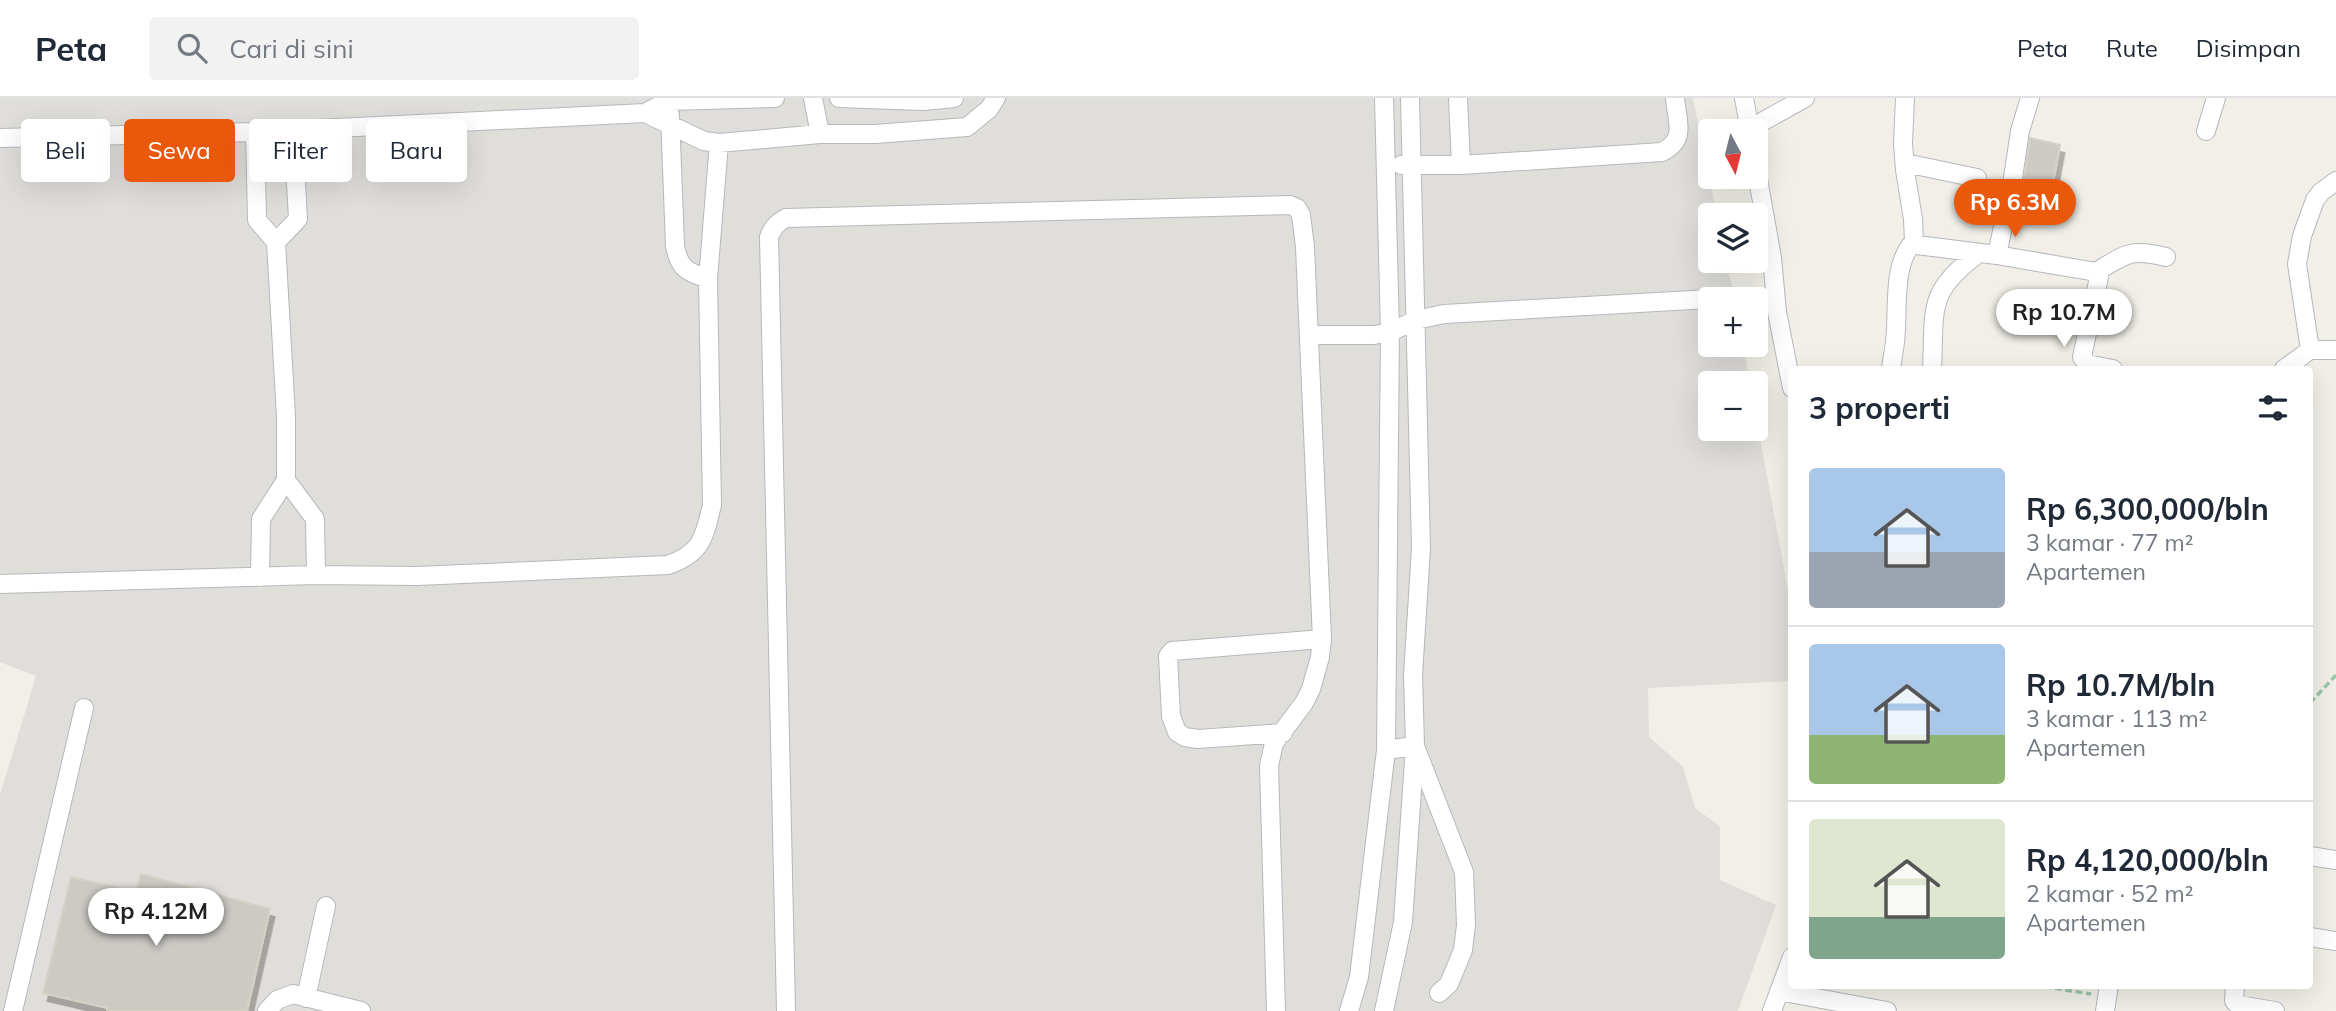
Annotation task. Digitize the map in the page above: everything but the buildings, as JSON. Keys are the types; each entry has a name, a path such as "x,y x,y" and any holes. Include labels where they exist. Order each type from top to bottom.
{"street":[{"path":"352,127 645,113 668,101 775,98"},
{"path":"813,98 820,134"},
{"path":"839,98 924,101 954,98"},
{"path":"645,113 704,141 719,143 820,134 875,134 967,127 989,109 996,98"},
{"path":"1349,1011 1359,977 1385,750 1390,332 1384,98"},
{"path":"1384,1011 1403,922 1415,746 1413,675 1422,548 1410,98"},
{"path":"1458,98 1461,165"},
{"path":"1387,166 1461,165 1662,152 1674,146 1679,135 1675,98"},
{"path":"1744,98 1747,119"},
{"path":"1768,119 1805,98"},
{"path":"1892,366 1896,341 1900,274 1905,253 1914,241 1905,163 1905,98"},
{"path":"1932,366 1936,300 1947,281 1988,254 2012,184 2020,131 2030,98"},
{"path":"2206,131 2216,98"},
{"path":"668,101 677,258 684,270 708,279"},
{"path":"0,138 249,132"},
{"path":"0,584 316,575 430,575 668,565 684,559 696,549 705,536 712,505 708,279 719,143"},
{"path":"1905,163 1978,178"},
{"path":"2310,350 2297,264 2302,236 2315,201 2321,192 2336,181"},
{"path":"256,182 257,220 276,243 286,417 286,480 261,519 260,577"},
{"path":"276,243 298,219 296,182"},
{"path":"1760,189 1772,258 1777,312 1788,368"},
{"path":"786,1011 769,237 775,225 786,218 1294,205 1301,215 1305,247 1322,639 1311,689 1304,703 1274,743 1269,766 1276,1011"},
{"path":"1914,241 1921,247 1988,254 2096,272 2123,255 2138,251 2166,257"},
{"path":"2096,272 2099,278 2082,357 2087,363 2097,366"},
{"path":"1310,335 1374,335 1390,332 1416,320 1444,314 1698,300"},
{"path":"2288,366 2310,350 2336,349"},
{"path":"286,480 315,519 316,575"},
{"path":"1283,733 1198,739 1185,737 1177,732 1171,716 1168,656 1172,651 1322,639"},
{"path":"13,1011 84,708"},
{"path":"1385,750 1415,746"},
{"path":"1415,746 1464,872 1466,925 1463,950 1449,984 1439,993"},
{"path":"2313,856 2336,860"},
{"path":"306,998 326,906"},
{"path":"2313,937 2336,941"},
{"path":"1772,1011 1788,967"},
{"path":"2235,989 2234,1002 2238,1005 2275,1011"},
{"path":"1779,991 1887,1011"},
{"path":"267,1011 277,1000 293,994 361,1011"}],"path":[{"path":"2313,700 2336,676"},
{"path":"2056,989 2107,998"}],"shaded area":[{"path":"0,98 1693,98 1698,122 1698,189 1712,189 1715,203 1698,203 1698,273 1729,273 1732,287 1698,287 1698,357 1745,357 1748,371 1698,371 1698,441 1761,441 1788,590 1788,681 1648,688 1649,737 1683,767 1695,808 1720,826 1720,880 1776,905 1738,1011 0,1011 0,795 36,676 0,662"}]}
